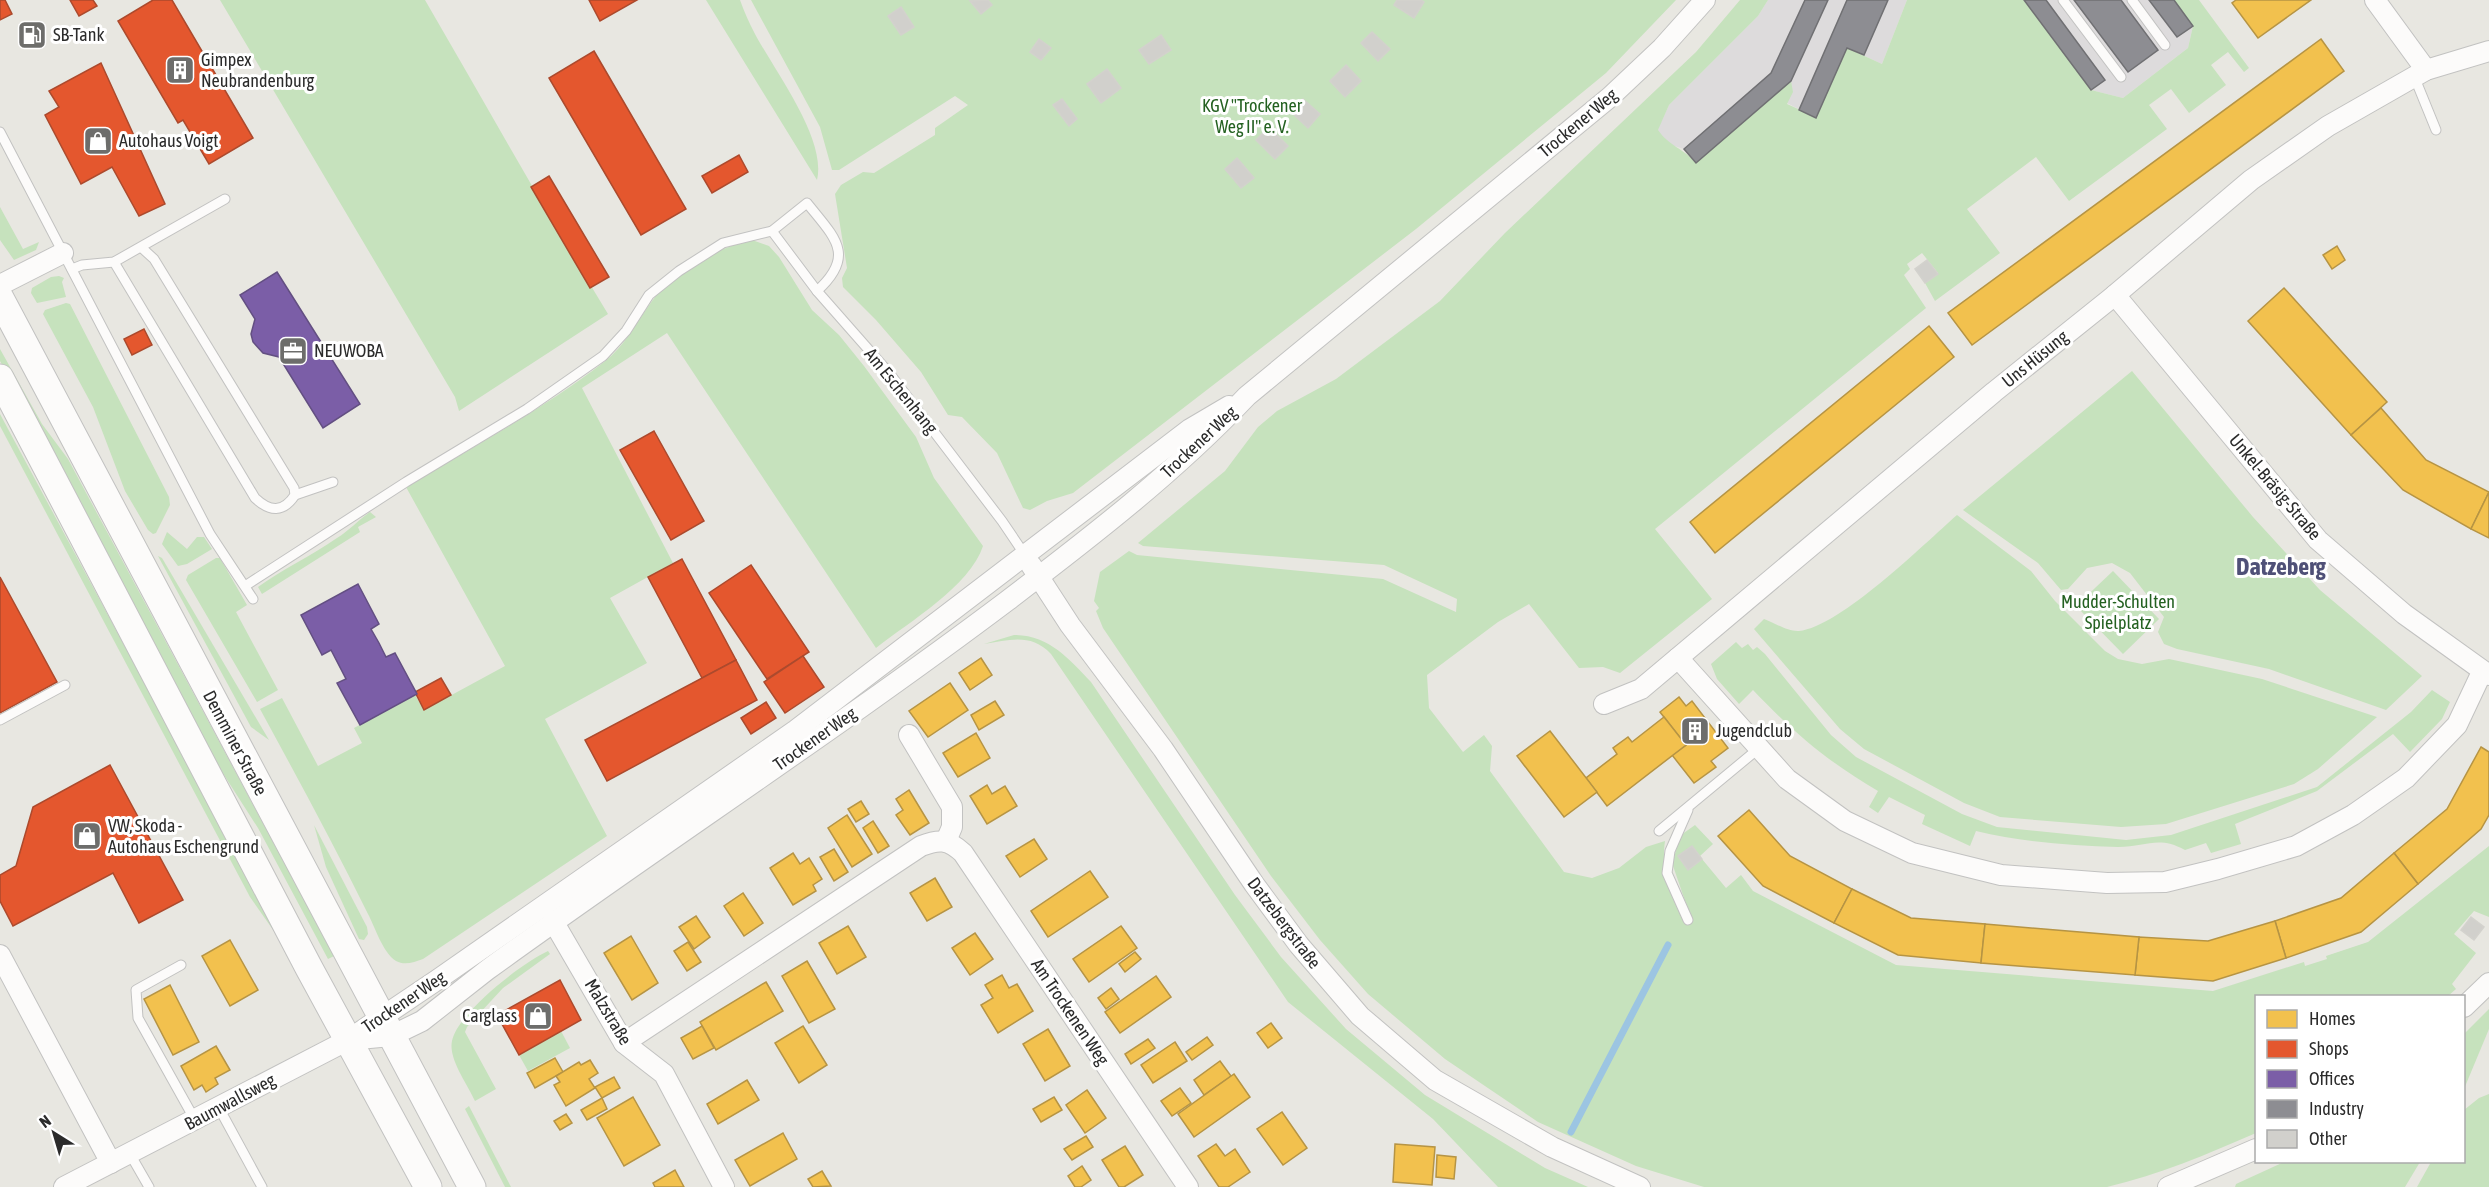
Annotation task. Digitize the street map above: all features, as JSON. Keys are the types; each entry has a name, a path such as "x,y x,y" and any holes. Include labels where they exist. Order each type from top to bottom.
{"main road":[{"name":"Demminer Straße","path":"0,298 472,1187"},
{"path":"0,378 348,1040 428,1187"}],"street":[{"name":"Trockener Weg","path":"348,1040 386,1026 432,1016 487,970 554,921 790,757 1105,526 1202,444 1247,396 1610,97 1662,48 1705,0"},
{"path":"2375,0 2420,73"},
{"name":"Uns Hüsung","path":"1604,704 1641,689 1994,392 2115,295 2252,180 2328,126 2420,73 2489,51"},
{"path":"0,285 67,261"},
{"name":"Unkel-Bräsig-Straße","path":"2115,295 2318,540 2386,600 2485,674"},
{"name":"Trockener Weg","path":"386,1026 796,730 1190,429 1247,396"},
{"name":"Datzebergstraße","path":"1025,555 1070,625 1163,749 1260,893 1299,945 1360,1016 1435,1080 1552,1148 1640,1187"},
{"path":"1678,658 1758,749 1803,792 1845,821 1912,853 2001,875 2107,883 2165,882 2296,846 2353,815 2406,778 2457,725 2485,674"},
{"path":"624,1043 921,846 936,840 946,841 952,827 952,807 909,735"},
{"name":"Am Trockenen Weg","path":"946,841 963,853 1188,1187"},
{"name":"Malzstraße","path":"554,921 624,1043 664,1074 724,1187"},
{"path":"0,955 111,1163"},
{"path":"2465,1005 2489,983"},
{"name":"Baumwallsweg","path":"64,1187 348,1040"},
{"path":"2168,1187 2255,1149"}],"lane":[{"path":"2064,0 2121,77"},
{"path":"2132,0 2165,45"},
{"path":"2420,73 2436,130"},
{"path":"0,132 210,534 253,599"},
{"path":"67,261 82,265 114,262 225,199"},
{"path":"245,586 406,482 527,409 603,356 626,331 649,296 679,271 723,243 771,231 807,203 828,228 837,244 839,261 832,278 817,291"},
{"name":"Am Eschenhang","path":"771,231 817,291 890,374 1002,521 1025,555"},
{"path":"142,248 154,259 294,488 295,495"},
{"path":"114,262 255,498 268,508 277,510 285,507 295,495 333,482"},
{"path":"0,720 65,685"},
{"path":"1659,831 1758,749"},
{"path":"1688,920 1667,873 1670,851 1689,807"},
{"path":"182,965 136,990 138,1018 195,1120"},
{"path":"219,1108 262,1187"},
{"path":"130,1154 149,1187"}],"shaded area":[{"path":"1768,0 1907,0 1882,64 1847,48 1816,118 1787,103 1791,81 1696,163 1684,149 1668,144 1657,131 1669,105 1758,16"},
{"path":"2024,0 2174,0 2193,26 2188,48 2123,98 2091,90"}],"green space":[{"path":"220,0 425,0 608,314 459,411 455,397"},
{"path":"706,0 740,0 755,34 807,125 818,163 817,180"},
{"name":"KGV \"Trockener Weg II\" e. V.","path":"751,0 1676,0 1606,73 1416,229 1073,493 1047,501 1030,510 1023,508 997,453 962,417 948,415 921,372 876,320 843,287 842,278 847,268 835,194 841,185 863,172 874,173 935,135 935,128 968,105 955,96 839,170 832,170 820,127"},
{"path":"1740,0 1768,0 1758,16 1669,105 1658,130 1696,163 1791,81 1793,92 1787,104 1816,117 1847,48 1882,64 1907,0 2024,0 2091,90 2123,98 2188,48 2193,26 2174,0 2199,0 2249,68 2244,72 2228,52 2211,65 2226,85 2189,113 2171,89 2149,105 2167,129 2069,201 2036,157 1967,209 2000,253 1935,301 1925,283 1938,273 1922,253 1907,264 1910,269 1904,275 1926,308 1655,529 1712,599 1620,673 1603,667 1579,668 1529,604 1498,622 1427,675 1429,708 1463,752 1484,735 1492,746 1490,771 1564,872 1592,878 1619,868 1646,847 1665,841 1665,865 1670,884 1692,921 1672,863 1681,835 1695,825 1713,844 1700,856 1692,846 1678,856 1688,870 1702,859 1726,888 1741,875 1753,891 1896,965 2213,991 2304,962 2305,966 2327,959 2326,956 2368,942 2489,846 2489,917 2474,911 2454,934 2476,953 2452,984 2456,989 2449,995 2255,995 2255,1133 2164,1170 2107,1187 1704,1187 1636,1166 1538,1122 1445,1059 1368,994 1320,940 1271,876 1103,628 1096,611 1099,608 1094,601 1100,572 1129,551 1137,555 1383,579 1456,612 1457,599 1384,565 1143,546 1138,543 1225,471 1258,427 1277,411 1336,379 1440,301 1505,233 1696,52"},
{"path":"0,207 23,249 39,242 36,250 14,260 0,240"},
{"path":"752,240 769,246 779,257 812,310 839,335 916,437 934,478 983,546 976,561 952,589 876,648 667,333 582,388 673,563 610,598 647,663 545,719 607,836 423,959 406,963 396,961 383,946 329,837 260,709 282,698 318,766 362,743 354,728 415,695 424,710 505,666 406,487 532,412 604,362 624,341 661,290 683,271 710,255"},
{"path":"51,277 64,278 62,282 66,297 37,303 31,293 32,288"},
{"path":"66,303 70,304 169,497 170,505 156,533 153,534 148,530 125,491 93,407 43,314 45,310"},
{"path":"0,349 42,424 68,459 334,956 328,959 258,828 208,750 0,361"},
{"path":"2132,371 2253,517 2320,590 2422,676 2386,710 2269,669 2177,649 2164,644 2158,632 2164,617 2130,573 2112,563 2087,568 2068,589 2061,590 2038,563 1963,510"},
{"path":"0,414 290,954 250,897 0,426"},
{"path":"370,512 376,517 358,527 360,532 262,594 258,587 341,535"},
{"path":"1957,515 2031,571 2055,601 2105,651 2118,659 2142,664 2169,659 2262,679 2377,717 2318,769 2294,784 2166,824 2121,827 2000,817 1964,803 1864,749 1840,729 1754,629 1764,619 1786,629 1799,631 1816,626 1836,615 1881,582"},
{"path":"167,532 187,549 197,537 204,537 212,549 187,564 178,566 162,544"},
{"path":"158,556 162,558 269,740 251,727"},
{"path":"216,558 220,558 247,605 236,612 278,690 257,702 186,580 188,575"},
{"name":"Mudder-Schulten Spielplatz","path":"2113,571 2159,619 2123,654 2076,606"},
{"path":"1014,635 1038,639 1048,644 1066,657 1091,682 1235,895 1281,957 1346,1029 1425,1095 1545,1168 1588,1187 1498,1187 1433,1119 1288,1002 1051,654 1036,643 1028,641 1011,640 984,644"},
{"path":"1736,642 1742,648 1748,644 1753,650 1757,647 1765,654 1831,735 1856,757 1962,814 1997,827 2126,840 2171,835 2317,787 2411,712 2432,690 2450,702 2442,719 2410,752 2393,734 2317,791 2235,824 2241,844 2211,853 2206,843 2185,850 2159,842 2128,847 2082,846 2028,841 1976,831 1970,846 1922,824 1925,815 1889,797 1878,813 1869,807 1878,791 1843,769 1812,745 1753,690 1739,704 1717,679 1711,664"},
{"path":"314,825 367,927 368,934 364,940 359,939 326,867"},
{"path":"548,951 550,954 503,988 467,1027 465,1032 496,1089 475,1101 453,1056 452,1041 457,1029 466,1016 492,990 523,966"},
{"path":"2489,1009 2489,1029 2465,1087 2465,1033"},
{"path":"561,1031 570,1048 528,1071 519,1055"},
{"path":"2489,1094 2489,1187 2417,1187 2430,1163 2465,1163 2465,1109 2479,1098"},
{"path":"469,1106 511,1187 505,1187 465,1109"},
{"path":"2282,1163 2419,1163 2405,1187 2235,1187 2236,1184"}],"building: Homes":[{"path":"2236,0 2311,0 2258,38 2232,3"},
{"path":"2321,39 2344,71 1972,345 1948,313"},
{"path":"2337,246 2345,260 2332,269 2323,255"},
{"path":"2284,288 2387,402 2351,435 2248,321"},
{"path":"1929,326 1954,357 1715,553 1690,522"},
{"path":"2381,408 2426,460 2489,492 2471,529 2403,490 2351,435"},
{"path":"2489,492 2489,538 2471,529"},
{"path":"981,658 992,675 970,690 959,673"},
{"path":"950,683 968,710 928,737 909,711"},
{"name":"Jugendclub","path":"1679,697 1686,706 1692,701 1728,748 1711,761 1716,767 1694,783 1672,755 1686,745 1660,712"},
{"path":"995,701 1004,715 979,730 971,715"},
{"path":"1664,717 1686,745 1607,806 1586,778 1617,754 1613,748 1628,737 1632,742"},
{"path":"1550,731 1597,792 1564,817 1517,756"},
{"path":"976,733 990,758 958,777 943,753"},
{"path":"2481,747 2489,752 2489,815 2481,829 2418,884 2394,853 2447,809"},
{"path":"987,785 992,794 1005,786 1017,806 987,824 970,796"},
{"path":"909,790 929,823 910,835 896,815 903,810 896,799"},
{"path":"861,801 869,814 856,822 848,809"},
{"path":"1749,810 1790,856 1852,889 1834,923 1763,886 1718,836"},
{"path":"847,815 872,854 852,867 828,828"},
{"path":"873,821 889,846 878,853 863,828"},
{"path":"1034,839 1047,859 1020,877 1006,856"},
{"path":"834,849 848,872 834,881 820,857"},
{"path":"793,853 800,864 809,858 822,879 813,885 816,891 793,905 770,868"},
{"path":"2394,853 2418,884 2361,932 2286,958 2275,921 2341,898"},
{"path":"1090,871 1108,897 1048,937 1031,911"},
{"path":"935,878 952,907 927,921 910,893"},
{"path":"1852,889 1911,918 1985,924 1981,963 1898,955 1834,923"},
{"path":"743,893 763,923 744,936 724,906"},
{"path":"696,916 710,937 694,949 679,927"},
{"path":"2275,921 2286,958 2213,981 2135,975 2139,937 2208,941"},
{"path":"1985,924 2139,937 2135,975 1981,963"},
{"path":"848,926 866,957 837,974 819,943"},
{"path":"1121,926 1137,948 1089,982 1073,959"},
{"path":"975,933 993,959 970,975 952,948"},
{"path":"631,936 658,983 632,1000 604,953"},
{"path":"230,940 258,990 230,1006 202,956"},
{"path":"688,942 701,962 687,971 674,951"},
{"path":"1135,952 1141,959 1125,972 1119,964"},
{"path":"807,961 835,1009 809,1023 782,976"},
{"path":"1002,975 1009,988 1017,984 1033,1011 998,1033 981,1005 993,998 985,985"},
{"path":"1156,976 1171,997 1120,1033 1105,1012"},
{"path":"766,982 783,1011 716,1050 700,1022"},
{"path":"170,985 199,1042 173,1055 144,999"},
{"path":"1111,988 1119,999 1106,1009 1098,998"},
{"path":"1271,1023 1282,1038 1268,1048 1257,1033"},
{"path":"702,1026 714,1048 693,1059 681,1038"},
{"path":"803,1026 827,1065 799,1083 775,1043"},
{"path":"1048,1029 1070,1066 1045,1081 1023,1044"},
{"path":"1207,1037 1213,1045 1192,1060 1186,1052"},
{"path":"1148,1039 1155,1048 1131,1064 1125,1054"},
{"path":"1175,1042 1187,1061 1153,1083 1141,1065"},
{"path":"216,1046 230,1070 215,1078 218,1084 206,1092 202,1085 194,1090 181,1066"},
{"path":"555,1058 563,1072 535,1088 527,1073"},
{"path":"590,1060 598,1073 589,1079 595,1088 566,1106 554,1085 560,1082 556,1076 579,1062 581,1065"},
{"path":"1220,1061 1231,1076 1204,1095 1194,1080"},
{"path":"1234,1074 1250,1097 1194,1137 1178,1114"},
{"path":"614,1077 620,1088 602,1098 595,1087"},
{"path":"747,1080 759,1100 718,1124 707,1104"},
{"path":"1180,1088 1191,1103 1172,1116 1161,1101"},
{"path":"1087,1090 1106,1118 1085,1133 1066,1105"},
{"path":"633,1097 660,1145 624,1166 597,1118"},
{"path":"1054,1097 1062,1110 1041,1122 1033,1109"},
{"path":"602,1098 607,1109 587,1120 581,1110"},
{"path":"1282,1112 1307,1148 1283,1165 1257,1129"},
{"path":"566,1114 572,1123 560,1130 554,1121"},
{"path":"783,1133 797,1159 750,1186 735,1160"},
{"path":"1086,1136 1093,1147 1072,1160 1064,1149"},
{"path":"1216,1144 1225,1156 1235,1149 1250,1172 1228,1187 1219,1187 1198,1156"},
{"path":"1395,1144 1435,1147 1432,1185 1393,1182"},
{"path":"1125,1146 1143,1175 1124,1187 1119,1187 1102,1160"},
{"path":"1437,1155 1456,1157 1454,1179 1436,1177"},
{"path":"1082,1166 1091,1180 1081,1187 1075,1187 1068,1176"},
{"path":"675,1170 684,1187 655,1187 653,1183"},
{"path":"822,1171 831,1186 813,1187 808,1179"}],"building: Shops":[{"path":"0,0 5,0 12,14 0,20"},
{"path":"70,0 93,0 97,6 79,16"},
{"name":"Gimpex Neubrandenburg","path":"153,0 172,0 253,138 209,164 183,120 178,123 118,21"},
{"path":"589,0 637,0 600,21"},
{"path":"594,51 686,209 641,235 549,78"},
{"name":"Autohaus Voigt","path":"101,63 165,204 139,216 112,167 81,184 45,115 59,107 49,91"},
{"path":"739,155 748,172 712,193 702,176"},
{"path":"549,176 609,277 590,288 531,187"},
{"path":"144,329 152,345 132,355 124,339"},
{"path":"654,431 704,521 671,540 620,450"},
{"path":"682,559 736,660 702,678 648,577"},
{"path":"751,565 809,652 767,679 709,593"},
{"path":"0,577 57,682 0,713"},
{"path":"803,656 824,687 785,713 764,682"},
{"path":"736,660 757,700 607,781 585,740"},
{"path":"441,678 451,695 424,710 415,692"},
{"path":"766,702 776,718 751,734 741,718"},
{"name":"VW, Skoda - Autohaus Eschengrund","path":"110,765 183,900 139,923 113,873 13,926 0,901 0,875 16,866 33,807"},
{"name":"Carglass","path":"560,980 581,1020 519,1055 497,1015"}],"building: Offices":[{"name":"NEUWOBA","path":"277,272 360,404 323,428 279,357 263,353 253,342 251,334 255,319 240,295"},
{"path":"358,584 379,624 371,629 386,657 395,653 417,694 360,725 337,683 346,679 331,650 322,655 301,615"}],"building: Industry":[{"path":"1805,0 1828,0 1791,81 1696,163 1684,149 1771,73"},
{"path":"1847,0 1888,0 1864,55 1847,48 1816,118 1799,110"},
{"path":"2024,0 2046,0 2105,80 2091,90"},
{"path":"2074,0 2121,0 2158,50 2128,72"},
{"path":"2149,0 2174,0 2193,26 2177,37"}],"building: Other":[{"path":"988,0 992,5 981,14 970,1"},
{"path":"1397,0 1424,2 1414,18 1394,5"},
{"path":"901,7 914,27 901,35 888,16"},
{"path":"1372,32 1390,49 1378,61 1361,43"},
{"path":"1161,35 1171,50 1149,64 1139,50"},
{"path":"1039,39 1051,48 1041,60 1030,52"},
{"path":"1346,65 1361,81 1345,97 1330,81"},
{"path":"1107,69 1121,88 1101,103 1087,84"},
{"path":"1062,99 1077,119 1069,126 1053,105"},
{"path":"1303,99 1320,114 1308,128 1291,112"},
{"path":"1269,127 1288,146 1275,159 1256,140"},
{"path":"1237,158 1254,178 1241,188 1225,169"},
{"path":"1927,260 1938,274 1925,283 1915,269"},
{"path":"1692,846 1702,859 1688,870 1678,856"},
{"path":"2471,917 2484,927 2474,940 2461,930"}],"waterway":[{"path":"1571,1132 1668,945"}],"place":[{"name":"SB-Tank","path":"32,35"},
{"name":"Gimpex Neubrandenburg","path":"180,70"},
{"name":"Autohaus Voigt","path":"98,141"},
{"name":"NEUWOBA","path":"293,351"},
{"name":"Jugendclub","path":"1695,731"},
{"name":"VW, Skoda - Autohaus Eschengrund","path":"87,836"},
{"name":"Carglass","path":"538,1016"}],"district":[{"name":"Datzeberg","path":"2281,567"}]}
